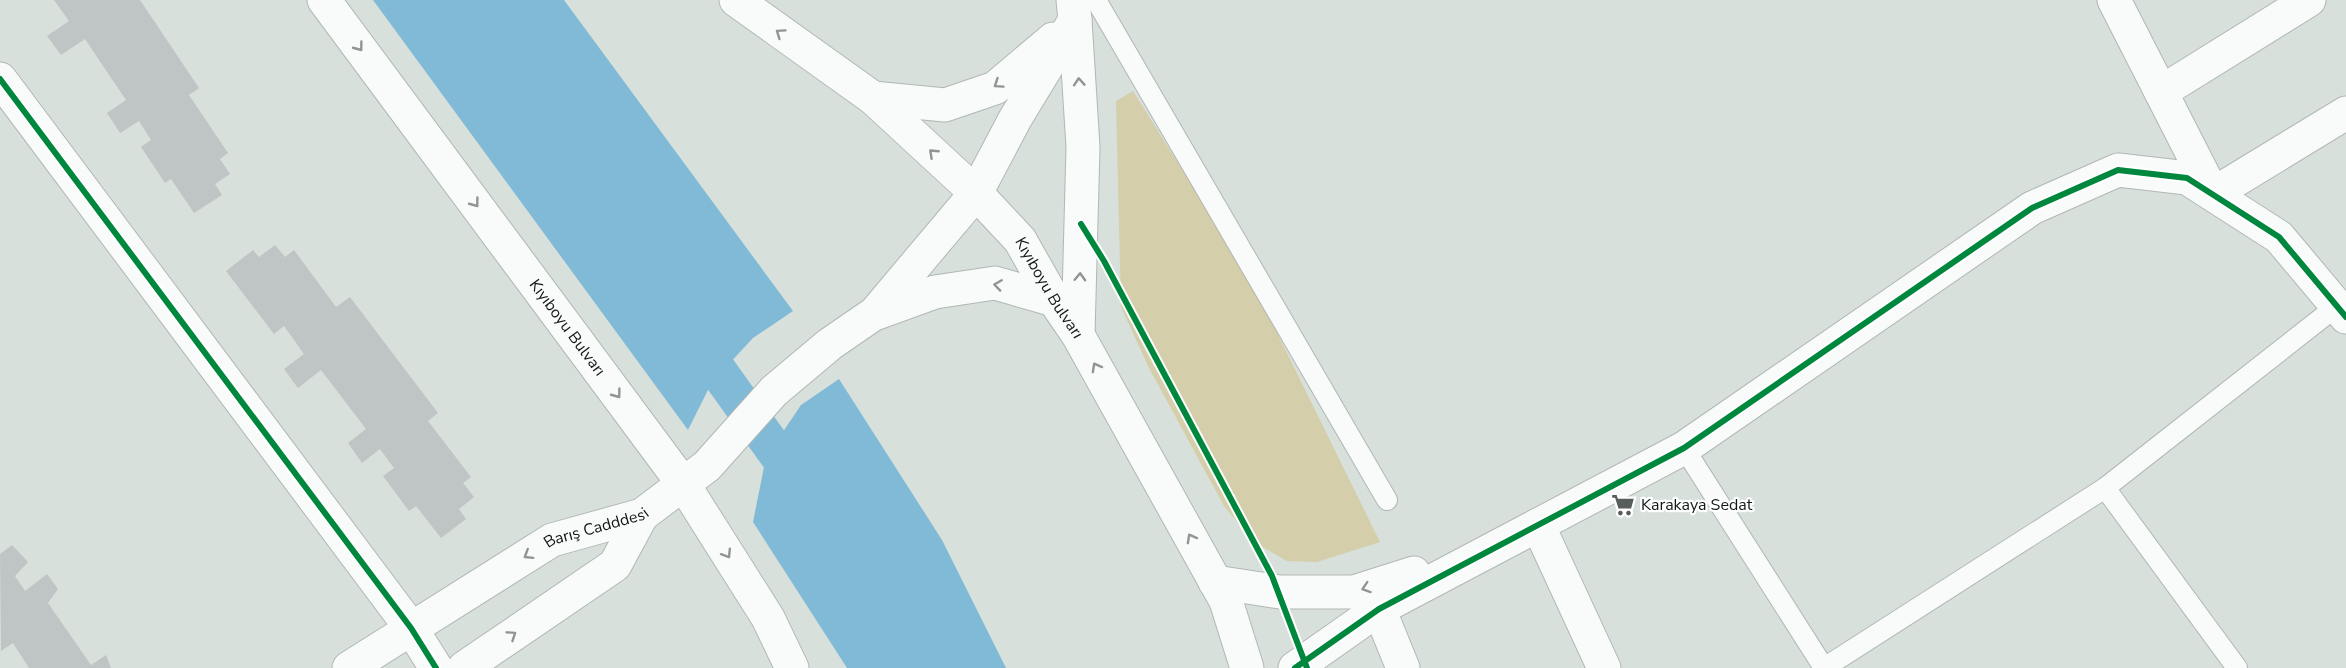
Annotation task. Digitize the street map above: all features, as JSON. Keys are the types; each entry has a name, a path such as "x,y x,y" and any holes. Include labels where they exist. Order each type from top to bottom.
{"main road":[{"name":"Kıyıboyu Bulvarı","path":"324,0 695,476 792,668"},
{"name":"Kıyıboyu Bulvarı","path":"736,0 873,98 976,193 1020,240 1054,300 1078,335 1226,601 1247,668"},
{"path":"2114,0 2213,194"},
{"path":"2161,92 2309,0"},
{"path":"875,313 976,193 1081,7"},
{"path":"873,98 945,105 995,88 1081,7"},
{"path":"1078,335 1083,147 1081,7"},
{"path":"0,79 411,628 436,668"},
{"path":"2213,194 2346,113"},
{"path":"1295,668 1379,609 1684,448 2032,208 2118,170 2187,178 2279,237 2343,308"},
{"path":"642,515 695,476 774,391 830,344 875,313 935,292 995,283 1054,300"},
{"name":"Barış Cadddesi","path":"349,668 552,540 642,515"},
{"name":"Barış Cadddesi","path":"464,668 615,565 642,515"},
{"path":"1538,525 1604,668"},
{"path":"1215,582 1280,592 1354,592 1502,544"},
{"path":"1379,609 1403,668"}],"lane":[{"path":"1081,7 1387,500"},
{"path":"1684,448 1824,668 2105,488 2343,308"},
{"path":"2105,488 2237,668"}],"shaded area":[{"path":"1133,91 1251,280 1380,542 1317,562 1287,561 1254,542 1224,506 1149,368 1121,307 1116,101"}],"water":[{"path":"373,0 564,0 793,311 753,338 712,382 688,430"},
{"path":"839,379 942,540 1006,668 847,668 753,522 766,457 801,405"}],"building":[{"path":"54,0 140,0 199,88 189,95 228,153 220,159 230,174 215,184 222,195 194,213 171,179 165,183 141,147 151,140 139,121 120,133 107,113 126,100 85,39 61,55 47,36 69,21"},
{"path":"275,245 285,257 294,250 336,307 350,297 438,413 428,421 471,477 463,483 474,497 459,509 466,519 441,538 416,506 409,511 383,476 394,468 380,449 362,463 348,443 366,429 321,370 298,388 284,369 304,354 284,326 274,334 226,271 253,250 259,257"},
{"path":"12,545 28,562 15,576 25,591 47,574 58,589 48,603 91,665 106,655 111,668 29,668 13,643 1,651 0,554"}],"waterway":[{"path":"690,332 802,488"}],"cycle path":[{"path":"0,79 411,628 436,668"},
{"path":"1295,668 1379,609 1684,448 2032,208 2118,170 2187,178 2279,237 2346,317"},
{"path":"1081,224 1104,261 1272,576 1307,668"}],"place":[{"name":"Karakaya Sedat","path":"1623,505"}]}
